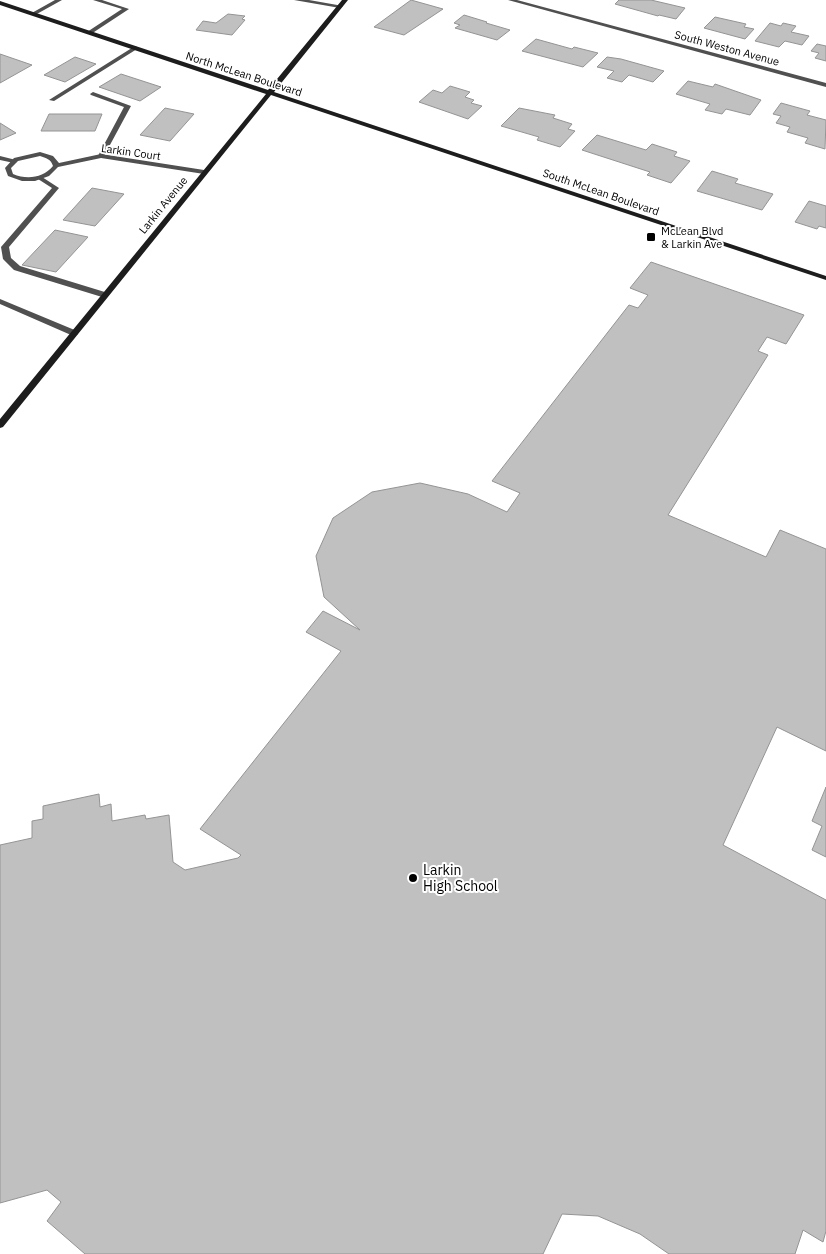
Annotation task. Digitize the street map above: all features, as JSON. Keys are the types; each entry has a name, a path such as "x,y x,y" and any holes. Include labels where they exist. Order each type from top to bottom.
{"main road":[{"name":"Larkin Avenue","path":"0,424 345,0"},
{"name":"North McLean Boulevard","path":"1,4 482,164"},
{"name":"South McLean Boulevard","path":"482,164 826,278"}],"street":[{"path":"32,14 59,0"},
{"path":"89,33 126,9 96,0"},
{"path":"297,0 340,6"},
{"name":"South Weston Avenue","path":"511,0 826,85"},
{"path":"52,100 135,48"},
{"path":"93,94 128,106 101,156"},
{"path":"56,166 52,158 40,154 24,156 14,161 8,168 10,175 21,179 40,178 56,188 5,247 7,259 17,268 105,295"},
{"name":"Larkin Court","path":"40,178 49,174 56,166 101,156 204,172"},
{"path":"0,158 14,161"},
{"path":"2,305 74,333"}],"building":[{"path":"411,0 443,9 404,35 374,27"},
{"path":"619,0 651,0 685,8 676,19 615,4"},
{"path":"228,14 245,16 242,19 245,20 232,35 196,30 203,21 216,23"},
{"path":"464,15 510,30 497,40 455,28 460,25 454,23"},
{"path":"715,17 746,24 744,27 754,29 745,39 704,28"},
{"path":"770,23 781,26 783,23 796,26 791,32 809,36 802,45 785,41 779,47 755,41"},
{"path":"536,39 572,49 574,47 598,53 583,67 522,51"},
{"path":"817,44 826,46 826,61 815,58 819,53 811,51"},
{"path":"0,54 32,65 0,83"},
{"path":"75,57 96,64 65,82 44,75"},
{"path":"607,57 664,71 653,82 629,75 622,82 607,78 614,71 597,67"},
{"path":"121,74 161,87 140,101 99,87"},
{"path":"688,81 713,87 715,84 761,100 750,115 726,109 722,114 705,110 710,104 676,94"},
{"path":"450,86 470,92 465,97 474,100 471,103 482,106 468,119 419,102 433,90 442,93"},
{"path":"781,103 810,111 807,115 826,120 825,149 805,143 808,138 787,132 790,127 776,123 781,116 773,114"},
{"path":"165,108 194,114 170,141 140,135"},
{"path":"519,108 555,115 553,118 572,124 568,129 575,131 560,147 537,140 539,137 501,126"},
{"path":"49,114 102,114 95,131 41,131"},
{"path":"0,123 16,133 0,140"},
{"path":"597,135 646,150 652,144 677,152 674,156 690,161 671,183 647,175 650,172 582,150"},
{"path":"712,171 738,179 735,183 773,194 762,210 697,191"},
{"path":"92,188 124,194 95,226 63,220"},
{"path":"809,201 826,206 826,228 819,226 817,229 795,222"},
{"path":"55,230 88,237 56,272 22,265"},
{"name":"Larkin High School","path":"651,262 804,315 786,344 767,337 758,351 768,355 668,515 766,557 780,530 826,549 826,751 777,727 723,845 826,900 826,1231 823,1242 803,1230 795,1254 669,1254 640,1234 598,1216 562,1214 543,1254 85,1254 47,1221 61,1202 47,1190 0,1203 0,845 32,838 32,821 43,819 43,806 99,794 100,807 111,804 112,821 145,815 146,819 169,815 173,862 185,870 238,858 241,855 200,829 341,651 306,632 323,611 360,630 324,597 316,556 333,518 372,492 420,483 468,494 507,512 520,493 492,481 629,305 638,308 648,295 630,288"},
{"path":"826,787 826,857 812,850 822,826 812,821"}],"place":[{"name":"McLean Blvd & Larkin Ave","path":"651,237"},
{"name":"Larkin High School","path":"413,878"}]}
